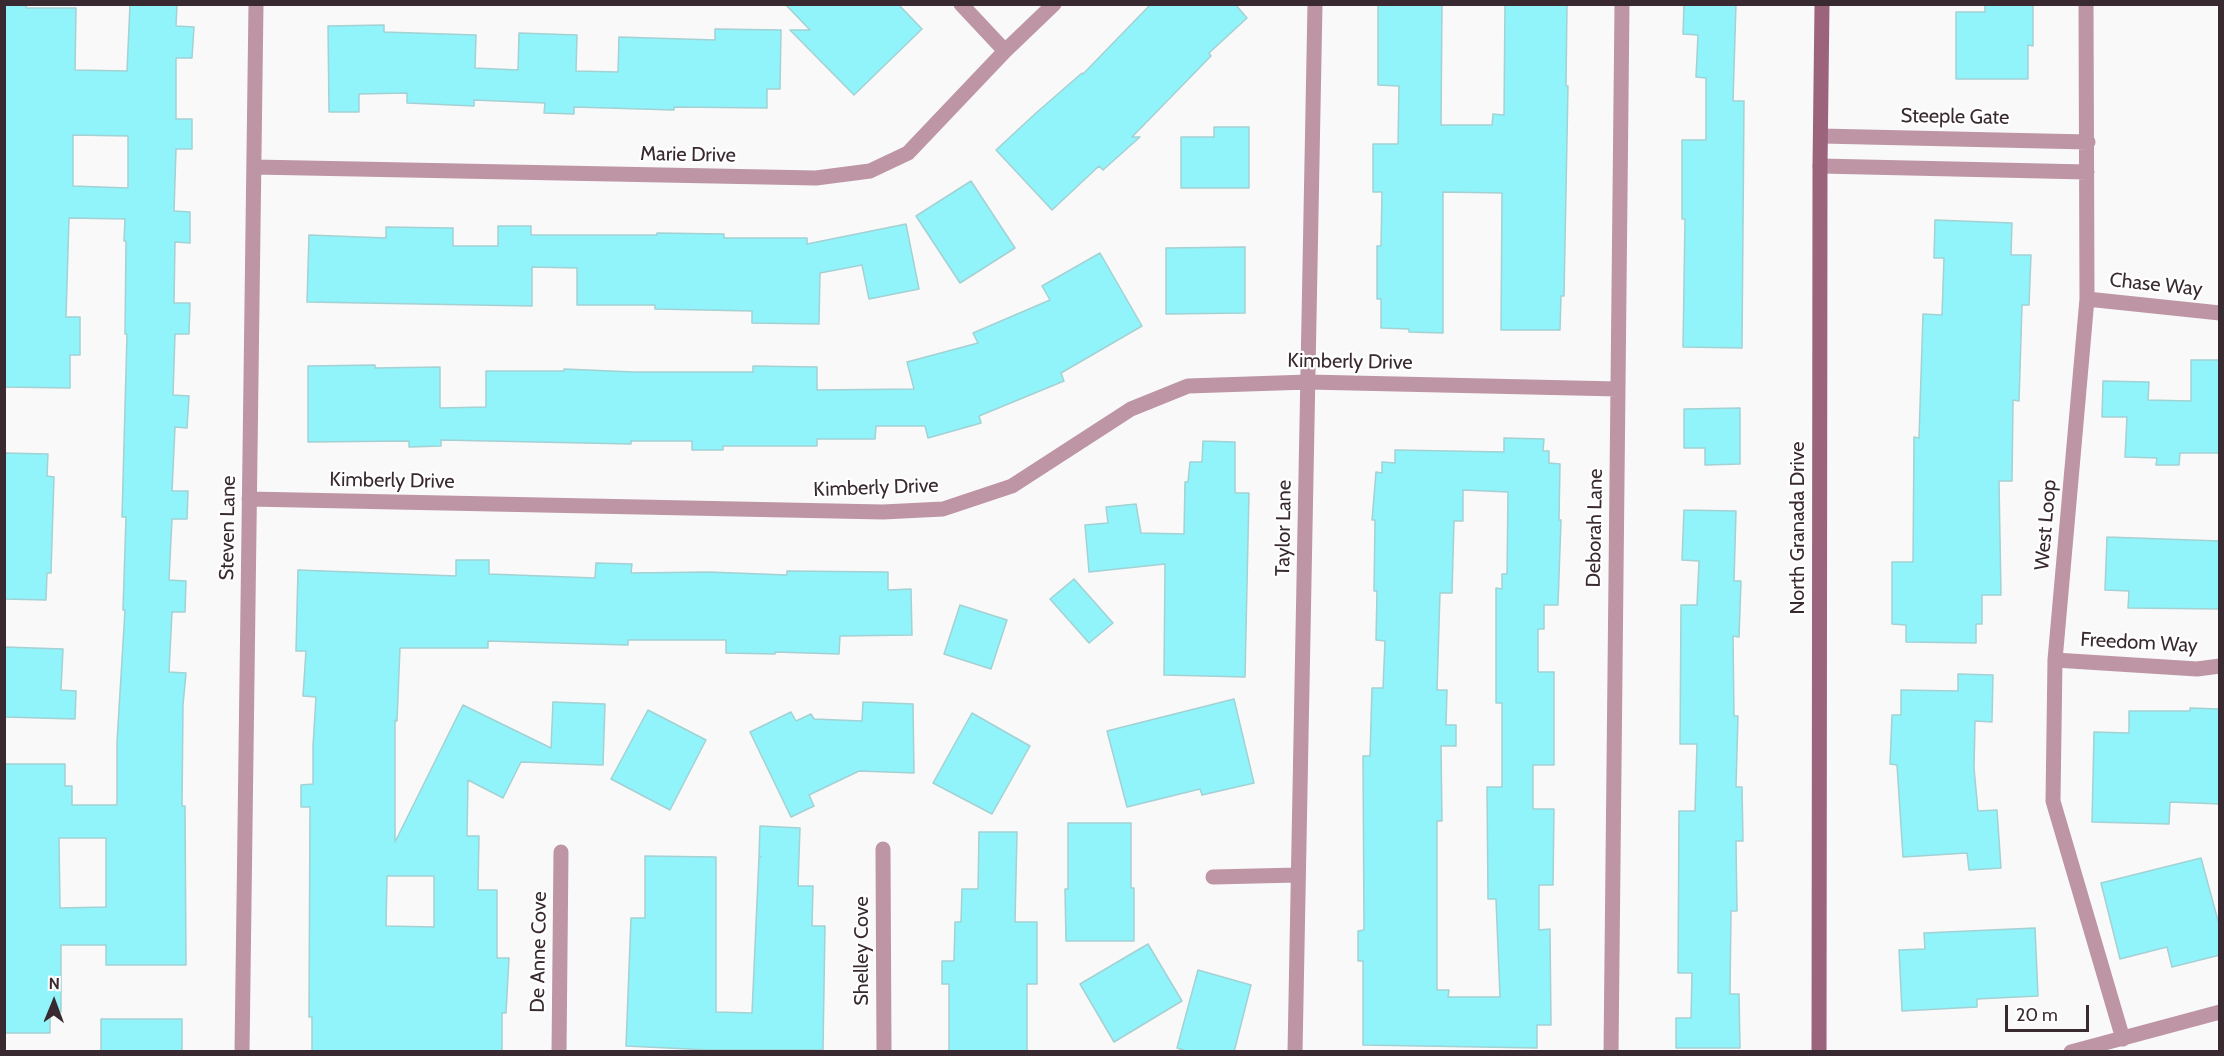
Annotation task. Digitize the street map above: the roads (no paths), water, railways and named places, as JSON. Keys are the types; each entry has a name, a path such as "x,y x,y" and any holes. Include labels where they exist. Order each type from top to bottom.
{"street":[{"name":"Steven Lane","path":"242,1052 256,4"},
{"path":"961,4 1005,51"},
{"name":"Marie Drive","path":"254,167 816,178 870,171 908,153 1005,51 1054,4"},
{"name":"Taylor Lane","path":"1295,1052 1315,4"},
{"name":"Deborah Lane","path":"1611,1052 1622,4"},
{"name":"North Granada Drive","path":"1819,1052 1822,4"},
{"name":"West Loop","path":"2086,4 2087,299 2055,660 2053,801 2123,1039"},
{"name":"Steeple Gate","path":"1821,136 2088,142"},
{"path":"1820,166 2087,172"},
{"name":"Chase Way","path":"2087,299 2220,313"},
{"name":"Kimberly Drive","path":"249,500 883,512 943,509 1012,486 1131,409 1188,386 1308,382 1618,389"},
{"name":"Freedom Way","path":"2055,660 2196,669 2220,666"},
{"name":"Shelley Cove","path":"883,849 884,1052"},
{"name":"De Anne Cove","path":"559,1052 561,852"},
{"path":"1213,877 1298,875"},
{"path":"2070,1052 2220,1012"}]}
